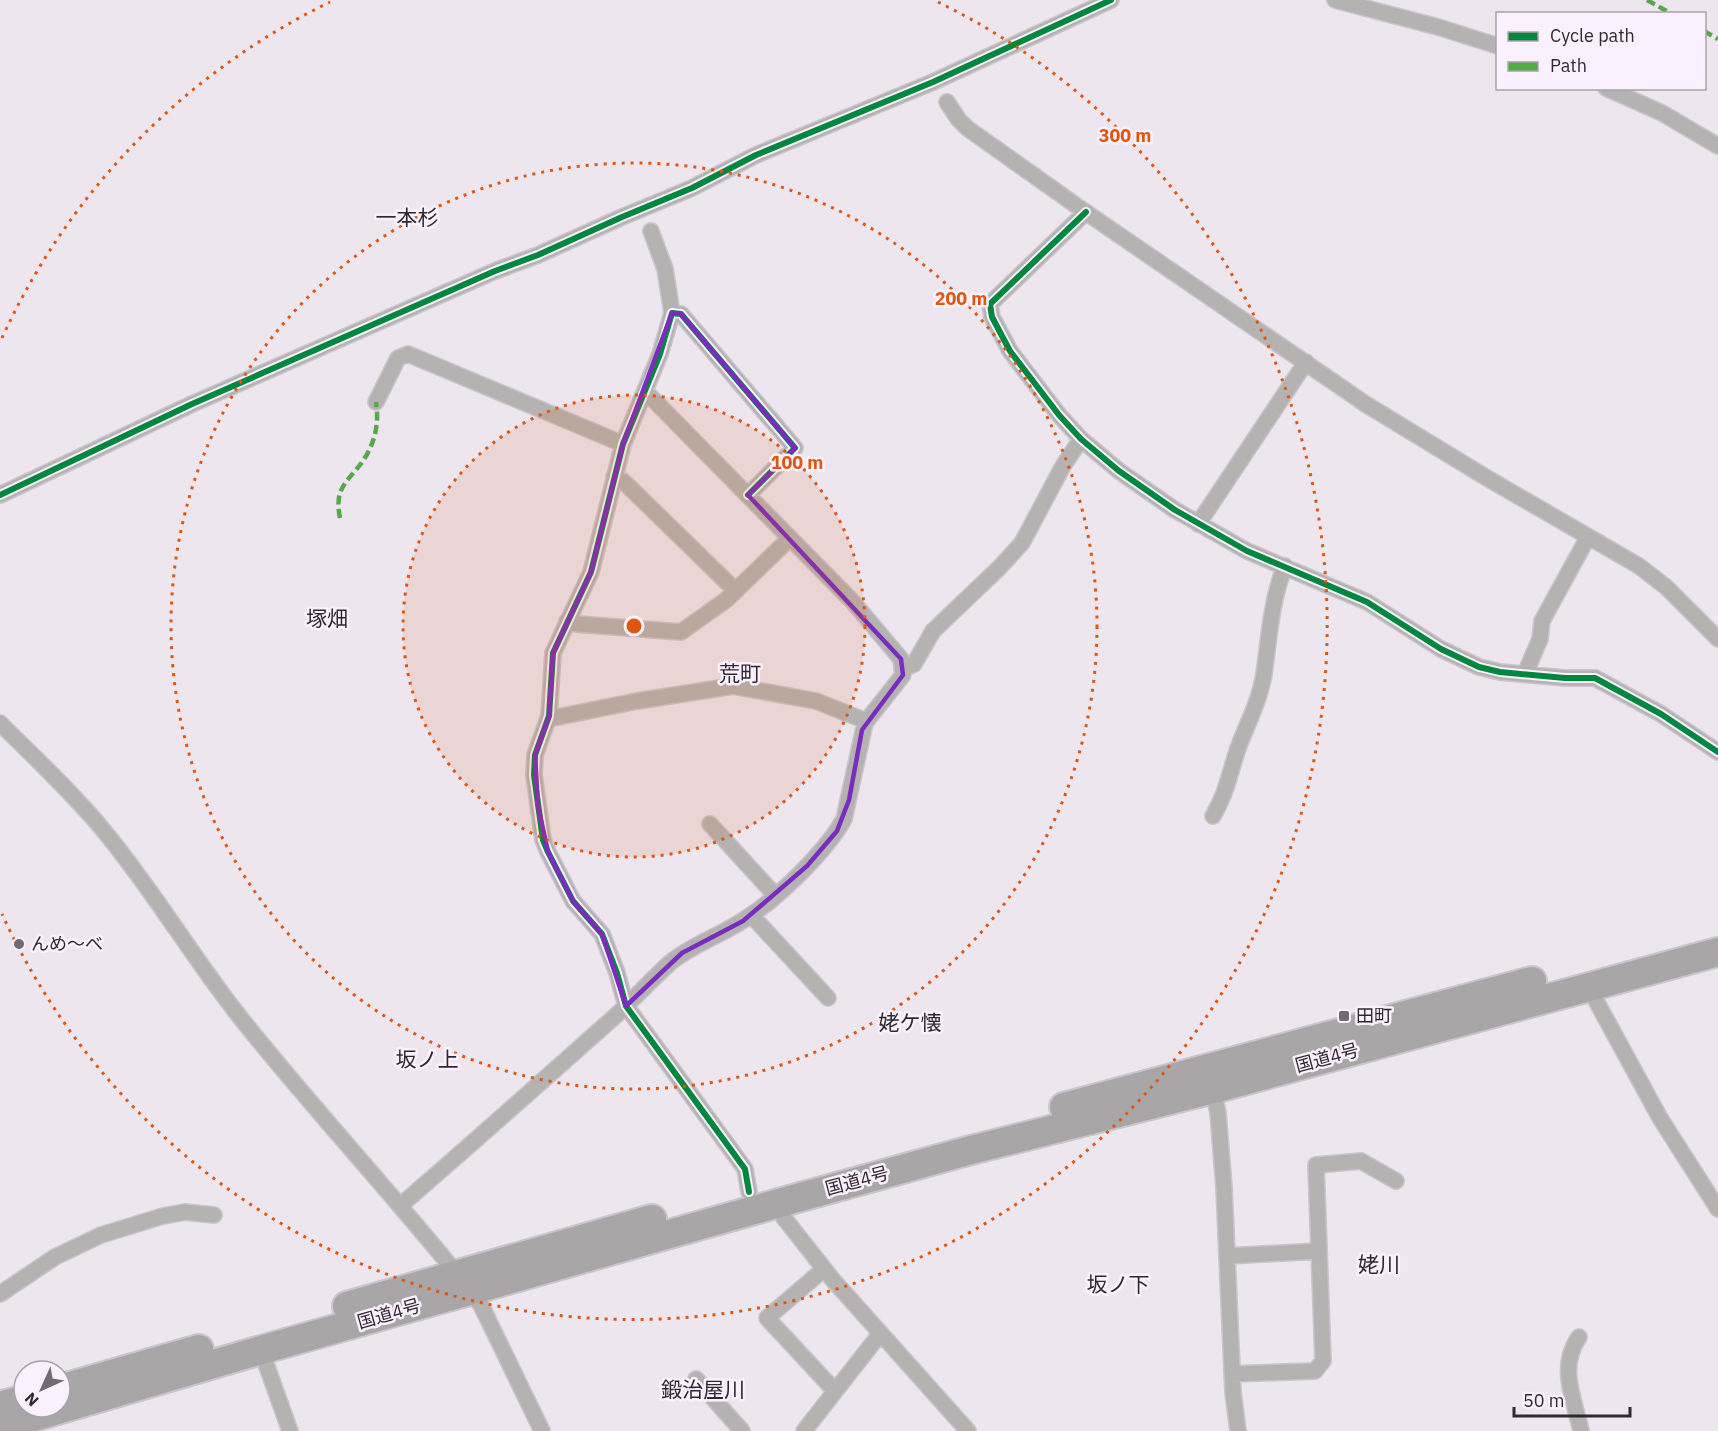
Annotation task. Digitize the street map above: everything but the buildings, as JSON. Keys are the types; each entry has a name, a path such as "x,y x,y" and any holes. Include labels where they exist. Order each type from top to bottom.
{"highway":[{"name":"国道4号","path":"72,1386 464,1282 779,1203 972,1150 1210,1078 1718,933"},
{"name":"国道4号","path":"0,1427 261,1350 464,1282 749,1192 1718,952"}],"street":[{"path":"0,495 192,404 495,271 538,255 692,188 756,155 933,82 1111,0"},
{"path":"1335,0 1438,27 1496,46"},
{"path":"1611,90 1662,112 1718,146"},
{"path":"946,102 958,120 967,128 1367,405 1487,478 1640,566 1718,639"},
{"path":"1086,212 990,304 992,317 1018,364 1081,439 1151,495 1198,524 1248,551 1367,602 1441,649 1479,667 1500,672 1565,678 1595,678 1661,714 1718,752"},
{"path":"651,231 665,269 672,313 660,354 623,444 591,572 553,653 548,719 535,755 534,775 543,840 573,901 602,934 626,1006 745,1169 749,1192"},
{"path":"672,313 681,314 795,448 748,495"},
{"path":"376,402 398,358 408,354 623,444"},
{"path":"1198,524 1306,362"},
{"path":"401,1205 626,1006 682,953 751,915 807,866 837,831 844,819 862,730 866,721 903,675 901,658 853,602 645,391"},
{"path":"902,669 914,664 933,631 1022,543 1063,466 1081,439"},
{"path":"614,477 624,481 736,591"},
{"path":"1525,674 1540,639 1542,621 1588,537"},
{"path":"567,621 577,624 681,632 736,591 790,538"},
{"path":"1213,816 1224,796 1239,744 1256,704 1276,598 1285,566"},
{"path":"548,719 637,701 733,686 816,701 866,721"},
{"path":"0,723 80,802 105,832 172,920 209,976 243,1021 464,1282 481,1305 542,1431"},
{"path":"710,824 775,895"},
{"path":"751,915 828,998"},
{"path":"1588,986 1660,1118 1718,1209"},
{"path":"1210,1078 1218,1113 1222,1156 1232,1374 1238,1431"},
{"path":"1232,1374 1315,1371 1323,1361 1316,1165 1361,1161 1396,1181"},
{"path":"779,1203 784,1218 824,1269 968,1431"},
{"path":"0,1294 55,1257 100,1235 163,1216 185,1212 214,1215"},
{"path":"1227,1256 1319,1251"},
{"path":"824,1269 767,1318 835,1391"},
{"path":"804,1431 880,1334"},
{"path":"1579,1338 1569,1354 1567,1372 1581,1431"},
{"path":"261,1350 290,1431"},
{"path":"696,1379 742,1431"}],"highlighted area":[{"path":"672,313 681,314 795,448 748,495 901,659 903,675 862,730 849,800 837,831 807,866 743,921 682,953 626,1006 602,934 573,901 548,852 538,806 535,755 549,716 553,653 591,572 623,444"}],"marked path":[{"path":"1647,0 1668,12"},
{"path":"1706,32 1718,39"},
{"path":"340,518 338,507 341,490 366,456 374,436 377,423 376,402"}],"cycle path":[{"path":"0,495 192,404 495,271 538,255 692,188 756,155 933,82 1111,0"},
{"path":"1086,212 990,304 992,317 1010,351 1059,415 1081,439 1119,471 1175,510 1247,551 1367,602 1441,649 1479,667 1500,672 1565,678 1595,678 1661,714 1718,752"},
{"path":"748,495 795,448 681,314 672,313 660,354 623,444 591,572 553,653 549,716 535,755 534,775 543,840 573,901 602,934 617,973 626,1006 745,1169 749,1192"}],"place":[{"name":"んめ～べ","path":"19,944"},
{"name":"田町","path":"1344,1016"}],"district":[{"name":"一本杉","path":"407,218"},
{"name":"塚畑","path":"327,619"},
{"name":"荒町","path":"740,674"},
{"name":"姥ケ懐","path":"910,1023"},
{"name":"坂ノ上","path":"427,1060"},
{"name":"姥川","path":"1379,1265"},
{"name":"坂ノ下","path":"1118,1285"},
{"name":"鍛治屋川","path":"703,1390"}]}
